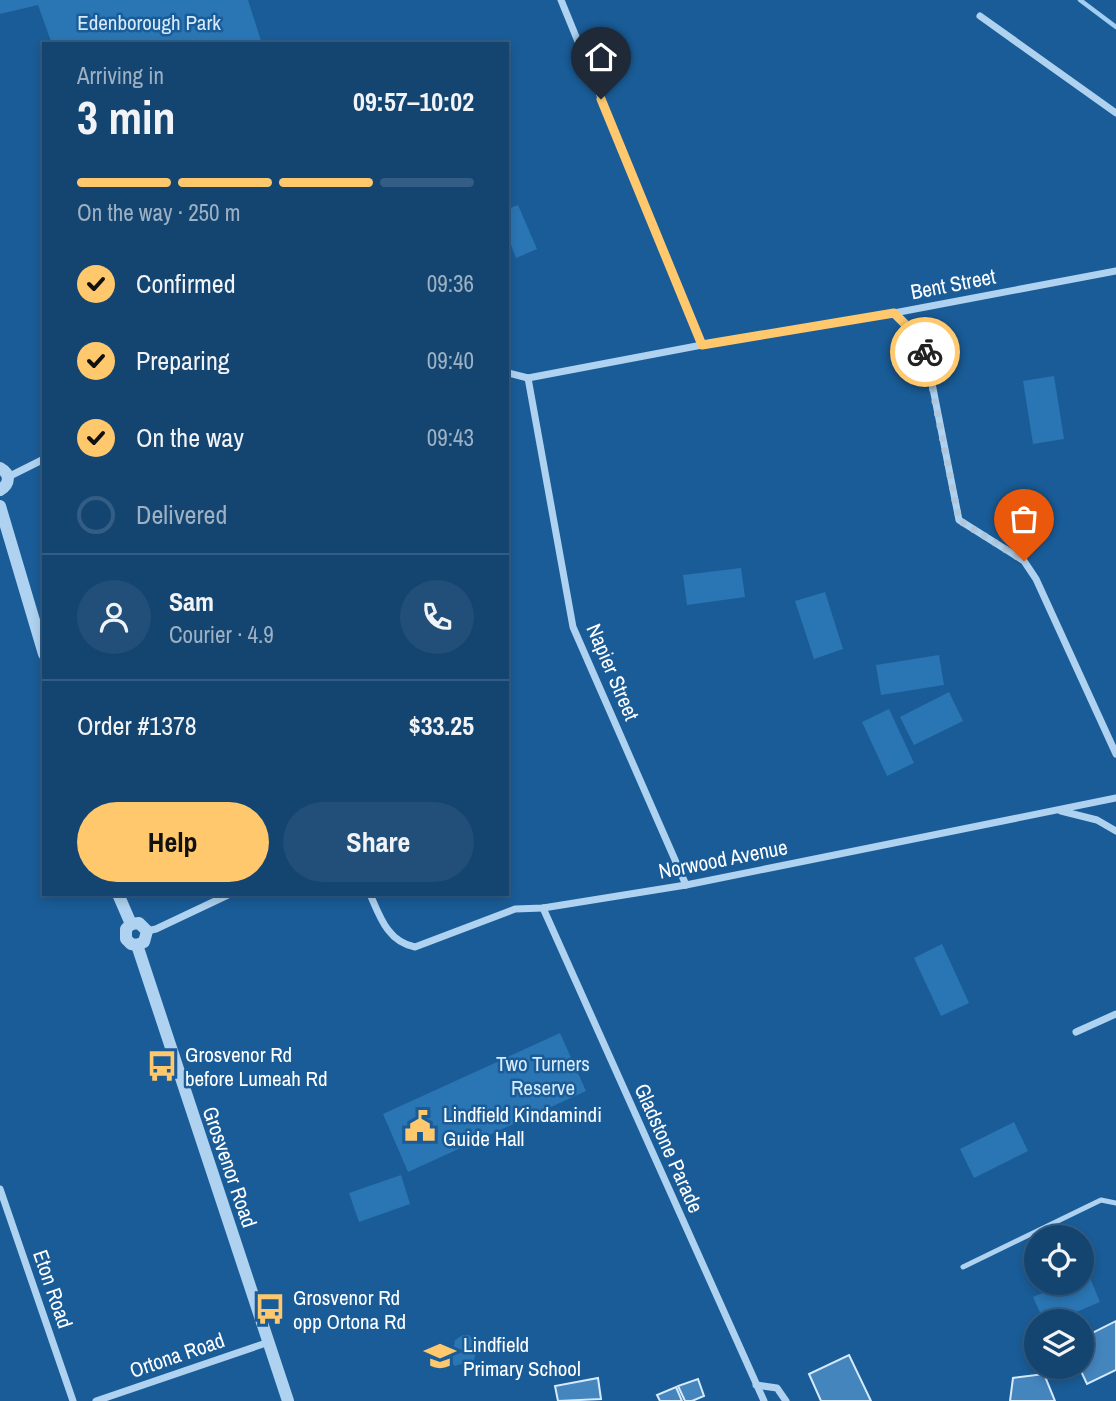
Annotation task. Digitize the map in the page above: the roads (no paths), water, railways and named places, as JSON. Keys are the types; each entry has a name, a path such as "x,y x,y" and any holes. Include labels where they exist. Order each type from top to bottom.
{"street":[{"path":"561,0 702,345"},
{"path":"980,16 1116,113"},
{"name":"Bent Street","path":"509,373 528,378 1116,271"},
{"path":"894,313 924,343 959,520 1024,561 1036,579 1116,754"},
{"name":"Napier Street","path":"528,378 573,627 686,885"},
{"path":"0,490 8,483 4,472 42,460"},
{"path":"0,506 42,647"},
{"name":"Norwood Avenue","path":"371,896 381,920 400,943 415,947 515,909 543,908 686,885 1116,798"},
{"name":"Norwood Avenue","path":"1057,810 1097,820 1116,831"},
{"path":"119,896 131,924"},
{"path":"147,931 226,896"},
{"name":"Gladstone Parade","path":"543,908 764,1401"},
{"path":"139,923 147,931 144,942 137,945 126,939 127,929 131,924 139,923"},
{"name":"Grosvenor Road","path":"137,945 288,1401"},
{"path":"1076,1032 1116,1014"},
{"name":"Eton Road","path":"0,1189 73,1401"},
{"name":"Ortona Road","path":"96,1401 270,1342"},
{"path":"756,1385 777,1388 786,1401"}],"lane":[{"path":"963,1267 1101,1200 1116,1203"}],"waterway":[{"path":"1080,0 1116,27"}],"place":[{"name":"Grosvenor Rd before Lumeah Rd","path":"162,1066"},
{"name":"Lindfield Kindamindi Guide Hall","path":"420,1126"},
{"name":"Grosvenor Rd opp Ortona Rd","path":"270,1309"},
{"name":"Lindfield Primary School","path":"440,1356"}],"park label":[{"name":"Edenborough Park","path":"149,22"},
{"name":"Two Turners Reserve","path":"543,1075"}]}
